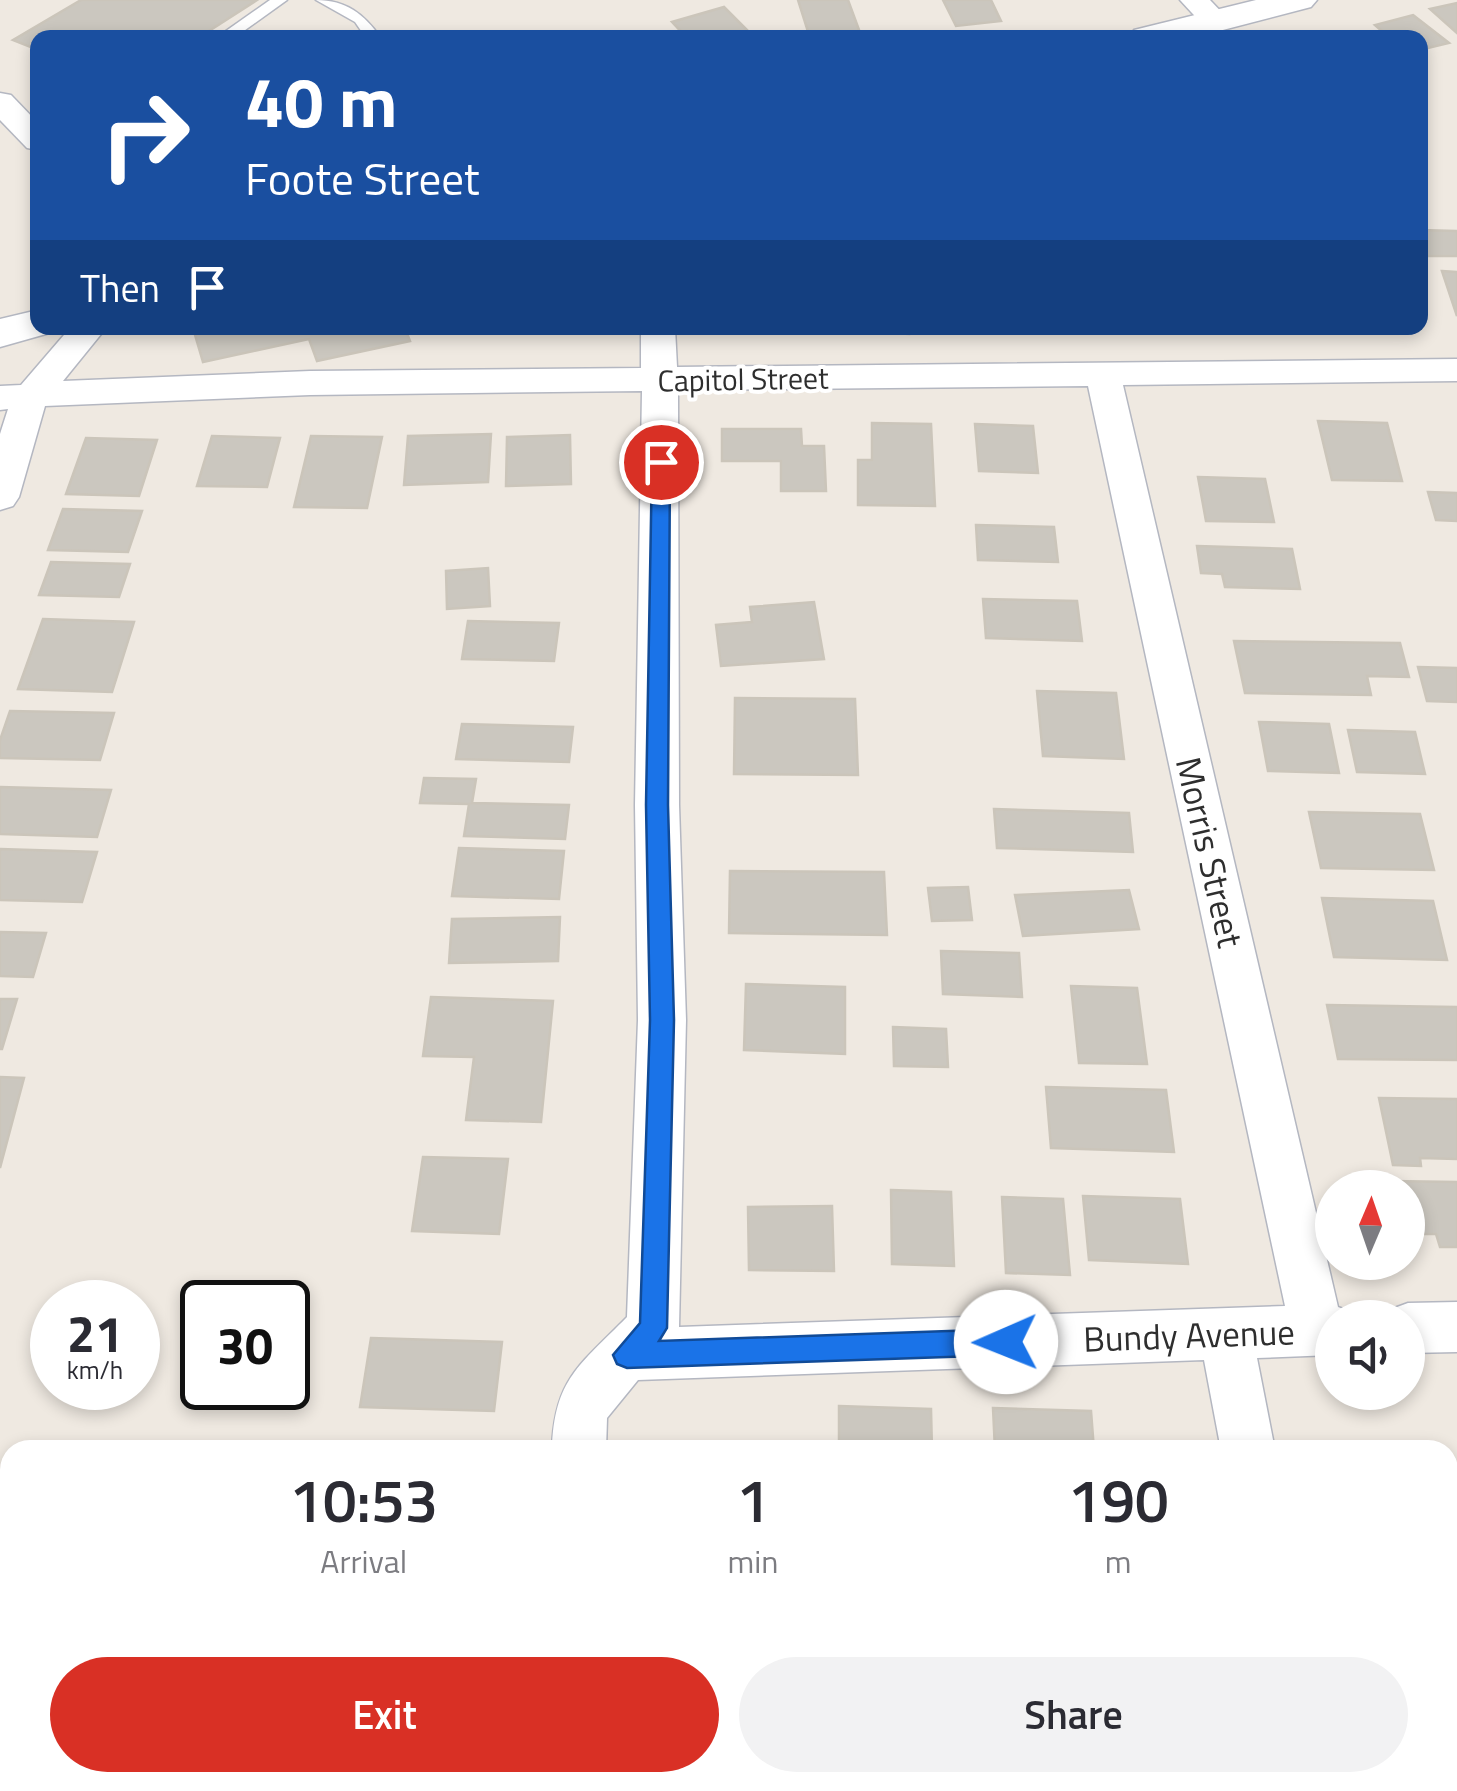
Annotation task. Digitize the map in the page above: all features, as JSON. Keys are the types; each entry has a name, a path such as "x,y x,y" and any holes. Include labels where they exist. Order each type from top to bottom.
{"street":[{"path":"1163,30 1204,10 1298,0"},
{"path":"0,102 30,133"},
{"path":"0,333 30,325"},
{"path":"0,498 15,398 82,335"},
{"path":"579,1440 580,1412 597,1384 653,1328 662,1020 657,805 658,335"},
{"name":"Capitol Street","path":"15,398 129,388 1457,370"},
{"name":"Morris Street","path":"1102,374 1318,1300"},
{"path":"1425,1328 1457,1327"},
{"name":"Bundy Avenue","path":"627,1355 1315,1330"},
{"path":"1225,1332 1246,1440"}],"lane":[{"path":"235,30 280,0"},
{"path":"322,0 360,18 368,30"}],"building":[{"path":"81,0 257,0 210,30 30,30"},
{"path":"798,0 848,0 859,30 807,30"},
{"path":"943,0 991,0 1001,21 956,26"},
{"path":"1457,3 1457,33 1430,9"},
{"path":"724,7 747,30 680,30 672,22"},
{"path":"1413,15 1449,43 1428,48 1428,30 1381,30 1375,25"},
{"path":"30,30 30,47 13,40"},
{"path":"1428,230 1457,231 1457,256 1428,256"},
{"path":"1442,271 1457,272 1457,316"},
{"path":"195,335 408,335 410,341 317,361 309,339 203,362"},
{"path":"1318,421 1387,423 1402,481 1332,480"},
{"path":"872,423 931,424 935,506 858,505 858,460 872,460"},
{"path":"975,424 1033,426 1038,473 979,471"},
{"path":"722,429 801,429 802,446 824,446 826,491 781,491 781,461 722,461"},
{"path":"491,434 488,482 404,485 408,436"},
{"path":"570,435 571,484 506,486 507,437"},
{"path":"212,436 280,438 267,487 197,486"},
{"path":"311,436 382,437 367,508 294,507"},
{"path":"86,438 157,440 139,496 66,494"},
{"path":"1198,477 1265,479 1274,522 1206,521"},
{"path":"1428,492 1457,493 1457,521 1436,520"},
{"path":"63,509 142,511 128,552 48,550"},
{"path":"976,525 1054,527 1058,562 978,560"},
{"path":"1197,546 1292,549 1300,589 1225,587 1222,574 1201,573"},
{"path":"51,562 130,564 119,597 39,595"},
{"path":"488,568 490,606 447,609 446,571"},
{"path":"983,599 1077,601 1082,641 986,638"},
{"path":"814,602 824,659 721,666 716,625 752,622 750,607"},
{"path":"43,619 134,622 112,692 18,689"},
{"path":"468,621 559,623 554,661 462,659"},
{"path":"1234,641 1400,643 1409,677 1367,676 1371,695 1245,693"},
{"path":"1418,667 1457,668 1457,702 1427,701"},
{"path":"1037,691 1116,693 1124,759 1043,756"},
{"path":"735,698 855,699 858,775 734,774"},
{"path":"10,711 114,713 100,760 0,758 0,740"},
{"path":"1259,722 1329,724 1339,773 1268,771"},
{"path":"462,724 573,727 569,762 456,759"},
{"path":"1348,730 1415,732 1425,774 1357,772"},
{"path":"424,778 476,779 472,803 569,805 565,839 464,836 469,804 420,803"},
{"path":"0,787 111,790 97,837 0,834"},
{"path":"994,809 1129,813 1133,852 997,848"},
{"path":"1309,812 1420,814 1434,870 1321,868"},
{"path":"459,848 564,851 559,899 452,896"},
{"path":"0,849 97,852 82,902 0,900"},
{"path":"730,871 884,872 887,935 729,933"},
{"path":"968,887 972,920 932,921 928,888"},
{"path":"1129,890 1139,929 1023,936 1015,895"},
{"path":"1322,898 1433,901 1447,960 1334,957"},
{"path":"560,917 558,961 449,963 452,919"},
{"path":"0,932 46,933 33,977 0,976"},
{"path":"941,951 1019,953 1022,997 943,994"},
{"path":"746,984 845,987 845,1054 744,1050"},
{"path":"1071,986 1137,988 1147,1064 1079,1063"},
{"path":"431,997 553,1001 541,1122 466,1120 474,1057 423,1056"},
{"path":"0,999 17,999 2,1049 0,1049"},
{"path":"1327,1005 1457,1007 1457,1060 1338,1059"},
{"path":"893,1027 946,1029 948,1067 894,1066"},
{"path":"0,1077 24,1078 0,1168"},
{"path":"1046,1087 1166,1090 1174,1152 1051,1148"},
{"path":"1379,1098 1457,1099 1457,1159 1420,1158 1421,1166 1393,1165"},
{"path":"423,1157 508,1159 499,1234 412,1231"},
{"path":"1425,1182 1457,1182 1457,1247 1440,1247 1436,1234 1425,1234"},
{"path":"891,1190 951,1192 954,1266 892,1264"},
{"path":"1083,1196 1180,1199 1188,1264 1089,1260"},
{"path":"1002,1197 1063,1199 1070,1275 1006,1273"},
{"path":"832,1206 834,1271 749,1270 748,1207"},
{"path":"371,1338 502,1342 494,1411 360,1407"},
{"path":"839,1406 931,1409 932,1440 839,1440"},
{"path":"993,1408 1091,1411 1093,1440 995,1440"}],"route":[{"path":"661,462 657,805 662,1020 653,1328 627,1355 1006,1342"}]}
